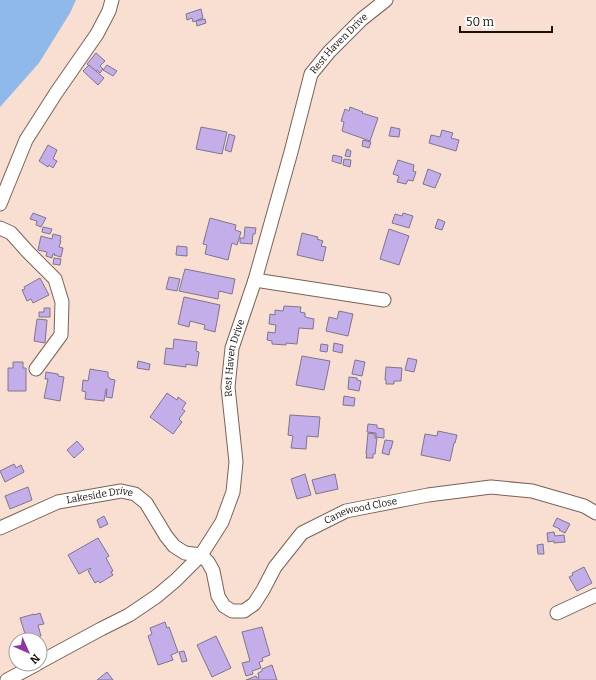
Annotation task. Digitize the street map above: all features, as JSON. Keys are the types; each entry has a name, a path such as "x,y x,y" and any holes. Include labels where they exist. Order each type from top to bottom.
{"street":[{"path":"0,204 26,140 56,93 97,34 109,11 112,0"},
{"name":"Rest Haven Drive","path":"48,658 129,615 157,596 176,580 201,555 222,522 233,492 236,462 228,387 232,348 255,280 311,74 328,52 362,18 386,0"},
{"path":"0,228 11,234 55,279 62,302 61,335 36,369"},
{"path":"255,280 384,300"},
{"name":"Canewood Close","path":"201,555 214,571 218,596 224,606 232,611 244,611 254,604 275,567 302,533 346,511 428,495 491,487 532,491 584,506 596,513"},
{"name":"Lakeside Drive","path":"0,528 58,502 121,491 135,494 146,503 166,536 174,546 185,553 201,555"},
{"path":"557,613 596,595"},
{"path":"8,680 22,672"}],"water":[{"path":"0,0 76,0 70,13 39,63 0,107"}],"building":[{"path":"201,9 203,18 193,22 192,18 187,20 186,14"},
{"path":"205,19 206,23 197,26 196,21"},
{"path":"96,53 105,61 100,66 103,69 100,73 97,70 95,71 87,64"},
{"path":"89,65 104,78 98,85 83,71"},
{"path":"107,65 117,71 113,76 103,70"},
{"path":"350,107 378,118 370,141 342,131 344,122 341,121 345,109 349,111"},
{"path":"201,127 227,132 222,154 196,149"},
{"path":"391,127 400,129 399,137 389,136"},
{"path":"442,130 453,133 451,138 459,140 456,151 429,143 431,135 440,137"},
{"path":"229,134 235,136 231,152 225,150"},
{"path":"363,140 371,142 369,148 362,146"},
{"path":"48,145 57,150 53,159 57,161 53,168 49,165 48,167 39,161"},
{"path":"347,149 351,151 350,157 345,156"},
{"path":"333,155 342,157 341,164 332,161"},
{"path":"344,159 351,160 350,167 343,165"},
{"path":"398,160 414,165 413,171 416,172 413,181 408,180 406,184 397,182 399,176 393,174"},
{"path":"428,169 441,174 435,188 423,184"},
{"path":"33,213 46,218 41,227 36,225 37,221 30,219"},
{"path":"403,213 413,216 409,228 392,223 395,214 402,216"},
{"path":"210,218 236,225 235,230 241,232 237,245 232,243 228,260 205,254 207,245 203,244"},
{"path":"438,219 445,222 442,230 435,228"},
{"path":"43,227 52,229 50,234 42,232"},
{"path":"245,227 256,228 255,234 253,234 252,244 240,243 240,238 244,238"},
{"path":"389,229 409,236 399,265 380,259"},
{"path":"302,233 318,237 317,239 323,241 321,246 326,247 323,261 297,255"},
{"path":"53,234 61,236 59,247 63,248 61,257 53,254 52,258 46,256 47,252 38,250 41,236 52,239"},
{"path":"177,246 187,247 187,256 176,255"},
{"path":"54,258 61,259 60,265 53,264"},
{"path":"185,269 235,279 232,294 219,291 218,299 179,291"},
{"path":"169,277 180,279 177,291 166,289"},
{"path":"40,278 49,295 33,303 31,299 27,301 22,290 25,289 24,287"},
{"path":"184,297 220,305 215,332 204,329 205,325 190,321 189,327 178,324"},
{"path":"284,306 301,307 300,312 305,313 305,317 314,319 313,329 299,328 297,344 272,344 272,341 267,340 268,332 275,333 276,325 269,324 270,314 275,315 275,310 283,311"},
{"path":"44,308 50,308 50,317 39,317 39,312 44,312"},
{"path":"339,311 353,314 348,336 326,331 329,317 337,319"},
{"path":"37,319 47,320 45,343 34,341"},
{"path":"174,339 197,342 196,351 199,352 197,366 186,364 186,367 164,364 166,348 173,349"},
{"path":"334,343 343,345 342,353 333,351"},
{"path":"321,344 328,345 327,352 320,351"},
{"path":"302,356 330,361 324,390 296,385"},
{"path":"408,358 417,360 414,372 405,370"},
{"path":"355,360 365,362 362,376 352,374"},
{"path":"138,361 150,364 149,370 137,368"},
{"path":"13,362 23,362 23,368 26,368 26,391 8,391 8,368 13,368"},
{"path":"386,367 402,368 401,381 394,381 394,384 386,384"},
{"path":"90,369 108,372 108,377 115,380 112,398 106,397 106,389 104,401 85,399 86,392 82,391 83,380 88,381"},
{"path":"46,372 58,374 58,376 64,377 60,401 44,398 48,379 45,379"},
{"path":"349,377 357,378 357,380 361,381 359,391 348,389"},
{"path":"167,393 177,400 178,397 186,403 182,409 185,411 179,419 182,422 173,434 150,417"},
{"path":"344,396 355,398 354,406 343,405"},
{"path":"290,415 320,417 318,437 307,436 306,449 291,448 293,436 288,435"},
{"path":"368,424 377,425 377,428 384,429 384,438 376,437 376,433 367,432"},
{"path":"438,431 457,435 450,461 421,455 425,434 437,436"},
{"path":"368,433 375,434 375,438 377,438 373,458 366,458"},
{"path":"385,440 393,441 389,455 382,453"},
{"path":"77,441 84,449 74,458 67,450"},
{"path":"14,464 16,468 21,465 24,472 5,482 0,471"},
{"path":"305,474 311,495 297,499 291,479"},
{"path":"335,474 338,489 316,494 312,480"},
{"path":"28,487 32,500 10,509 5,496"},
{"path":"104,516 108,524 100,528 97,520"},
{"path":"557,518 570,524 565,533 553,526"},
{"path":"554,532 555,536 564,535 565,542 548,542 547,533"},
{"path":"98,538 109,556 106,558 113,571 111,572 113,575 100,583 98,581 95,583 88,571 91,569 90,568 79,574 68,555"},
{"path":"543,544 544,554 538,554 537,545"},
{"path":"584,567 592,583 577,591 569,577 573,575 572,573"},
{"path":"40,613 44,624 38,625 40,632 24,632 20,618"},
{"path":"165,622 167,628 169,627 178,652 171,655 173,660 158,665 148,636 152,634 150,628"},
{"path":"262,627 270,655 262,658 263,661 259,662 261,668 252,671 253,674 246,676 242,663 250,661 242,632"},
{"path":"216,636 231,668 212,677 197,645"},
{"path":"184,651 187,661 182,662 179,652"},
{"path":"272,665 277,680 246,680 256,676 259,678 258,673 262,671 262,669"},
{"path":"107,672 113,680 97,680"}]}
